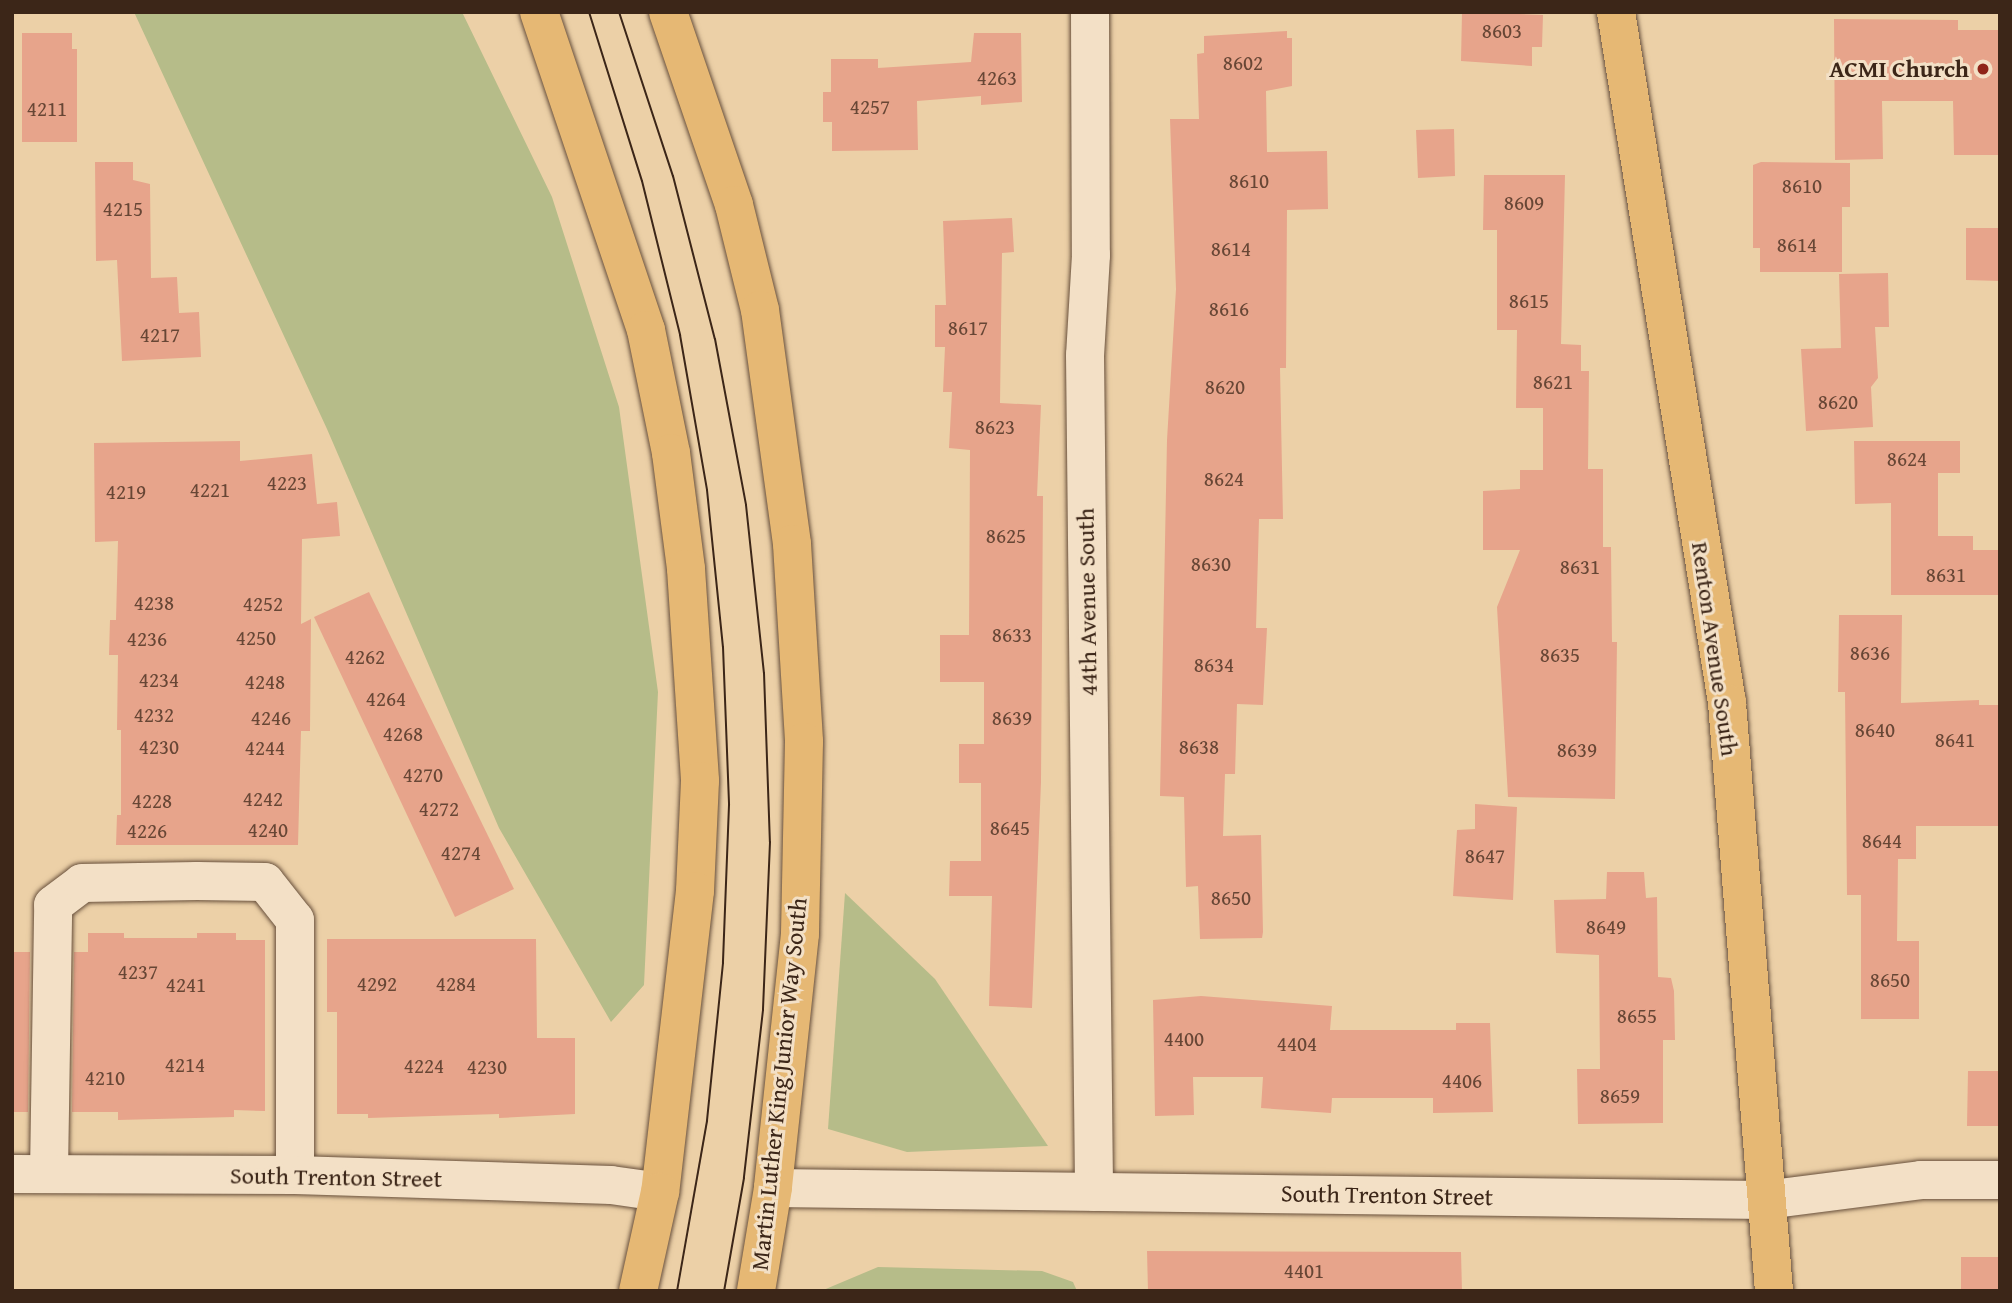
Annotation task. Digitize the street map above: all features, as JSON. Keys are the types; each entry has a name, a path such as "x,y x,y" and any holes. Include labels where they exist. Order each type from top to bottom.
{"main road":[{"path":"539,12 646,330 671,453 686,569 700,781 686,991 660,1192 638,1291"},
{"name":"Martin Luther King Junior Way South","path":"668,12 734,205 760,310 792,544 804,742 800,934 772,1188 756,1291"},
{"name":"Renton Avenue South","path":"1616,12 1727,702 1774,1291"}],"street":[{"name":"44th Avenue South","path":"1090,12 1091,255 1084,355 1094,1192"},
{"path":"50,1173 53,905 82,883 197,881 265,883 295,920 295,1175"},
{"name":"South Trenton Street","path":"12,1174 295,1175 611,1185 660,1192"},
{"name":"South Trenton Street","path":"772,1188 1765,1200 1921,1180 2000,1180"}],"green space":[{"path":"134,12 462,12 552,197 619,407 658,692 644,985 611,1022 499,828 327,429"},
{"path":"845,893 935,979 1048,1146 907,1152 828,1129"},
{"path":"878,1267 1042,1271 1073,1282 1077,1291 821,1291"}],"building":[{"path":"1462,12 1543,15 1542,47 1532,47 1532,66 1461,61"},
{"path":"1834,19 1958,20 1958,30 2000,30 2000,155 1954,155 1953,101 1882,101 1883,159 1835,160"},
{"path":"1287,31 1287,38 1292,38 1292,86 1266,91 1267,152 1327,151 1328,209 1287,210 1286,368 1280,368 1283,519 1259,519 1256,628 1267,628 1263,705 1237,704 1235,774 1225,774 1223,836 1261,835 1263,932 1262,938 1200,939 1198,886 1186,887 1184,797 1160,796 1167,440 1176,289 1170,119 1199,119 1197,54 1204,53 1204,36"},
{"path":"22,33 72,33 72,49 77,49 77,142 22,142"},
{"path":"974,33 1021,33 1022,102 981,105 981,96 917,101 918,150 832,151 832,122 823,122 823,92 831,92 831,59 878,59 878,68 971,62"},
{"path":"1454,129 1455,176 1418,178 1416,130"},
{"path":"95,162 133,162 133,180 150,184 151,278 177,277 179,313 199,312 201,357 122,361 117,260 96,261"},
{"path":"1761,162 1850,163 1850,207 1842,207 1842,272 1760,272 1760,248 1753,248 1753,165"},
{"path":"1484,175 1565,175 1561,344 1581,345 1581,371 1589,371 1588,469 1603,469 1603,547 1611,547 1612,642 1617,642 1615,799 1508,797 1497,607 1520,550 1483,550 1483,491 1520,489 1520,470 1543,470 1543,408 1516,408 1517,330 1497,330 1497,230 1483,230"},
{"path":"1012,218 1014,252 1002,253 1000,403 1041,405 1037,496 1043,496 1041,782 1032,1008 989,1006 992,896 949,896 950,861 981,861 981,783 959,783 959,744 984,744 984,682 940,682 940,635 969,635 970,450 949,448 952,392 943,392 945,347 935,347 935,305 946,305 943,221"},
{"path":"1966,228 2000,228 2000,281 1966,280"},
{"path":"1888,273 1889,327 1875,327 1878,378 1871,387 1873,427 1806,431 1801,349 1841,348 1839,274"},
{"path":"240,441 240,461 312,454 317,504 337,502 340,536 302,539 301,624 311,619 310,731 301,731 298,845 116,845 117,815 121,815 121,730 117,730 118,655 109,655 110,620 116,620 118,541 95,542 94,443"},
{"path":"1854,441 1960,441 1960,473 1938,473 1938,536 1973,536 1973,550 1998,550 2000,595 1891,595 1891,503 1855,504"},
{"path":"369,592 514,889 455,917 314,617"},
{"path":"1839,615 1902,615 1901,703 1979,700 1979,705 2000,705 2000,826 1916,826 1916,859 1898,859 1897,941 1919,941 1919,1019 1861,1019 1861,895 1847,895 1845,692 1838,692"},
{"path":"1475,804 1517,807 1513,900 1453,896 1457,830 1475,829"},
{"path":"1607,872 1644,872 1646,898 1657,897 1658,977 1671,978 1674,991 1675,1040 1663,1040 1663,1123 1578,1124 1577,1069 1600,1069 1599,955 1556,953 1554,900 1606,899"},
{"path":"88,933 124,933 124,938 197,938 197,933 236,933 236,940 265,940 265,1111 234,1110 234,1117 118,1120 118,1112 72,1112 74,952 88,952"},
{"path":"327,939 536,939 537,1038 575,1038 575,1114 499,1118 499,1114 368,1118 368,1114 337,1114 337,1012 327,1012"},
{"path":"12,952 30,952 28,1112 12,1112"},
{"path":"1201,996 1332,1006 1330,1030 1456,1030 1456,1023 1490,1023 1493,1112 1433,1113 1433,1098 1332,1098 1331,1113 1261,1108 1263,1077 1193,1077 1194,1115 1155,1116 1153,1000"},
{"path":"1968,1071 2000,1071 2000,1126 1967,1126"},
{"path":"1147,1251 1461,1252 1462,1291 1148,1291"},
{"path":"1961,1257 2000,1257 2000,1291 1961,1291"}],"tram line":[{"path":"589,12 642,181 680,335 707,490 723,647 729,805 723,963 707,1121 677,1291"},
{"path":"619,12 673,176 715,339 746,505 764,673 770,842 763,1010 744,1178 724,1291"}],"place":[{"name":"ACMI Church","path":"1983,69"}]}
